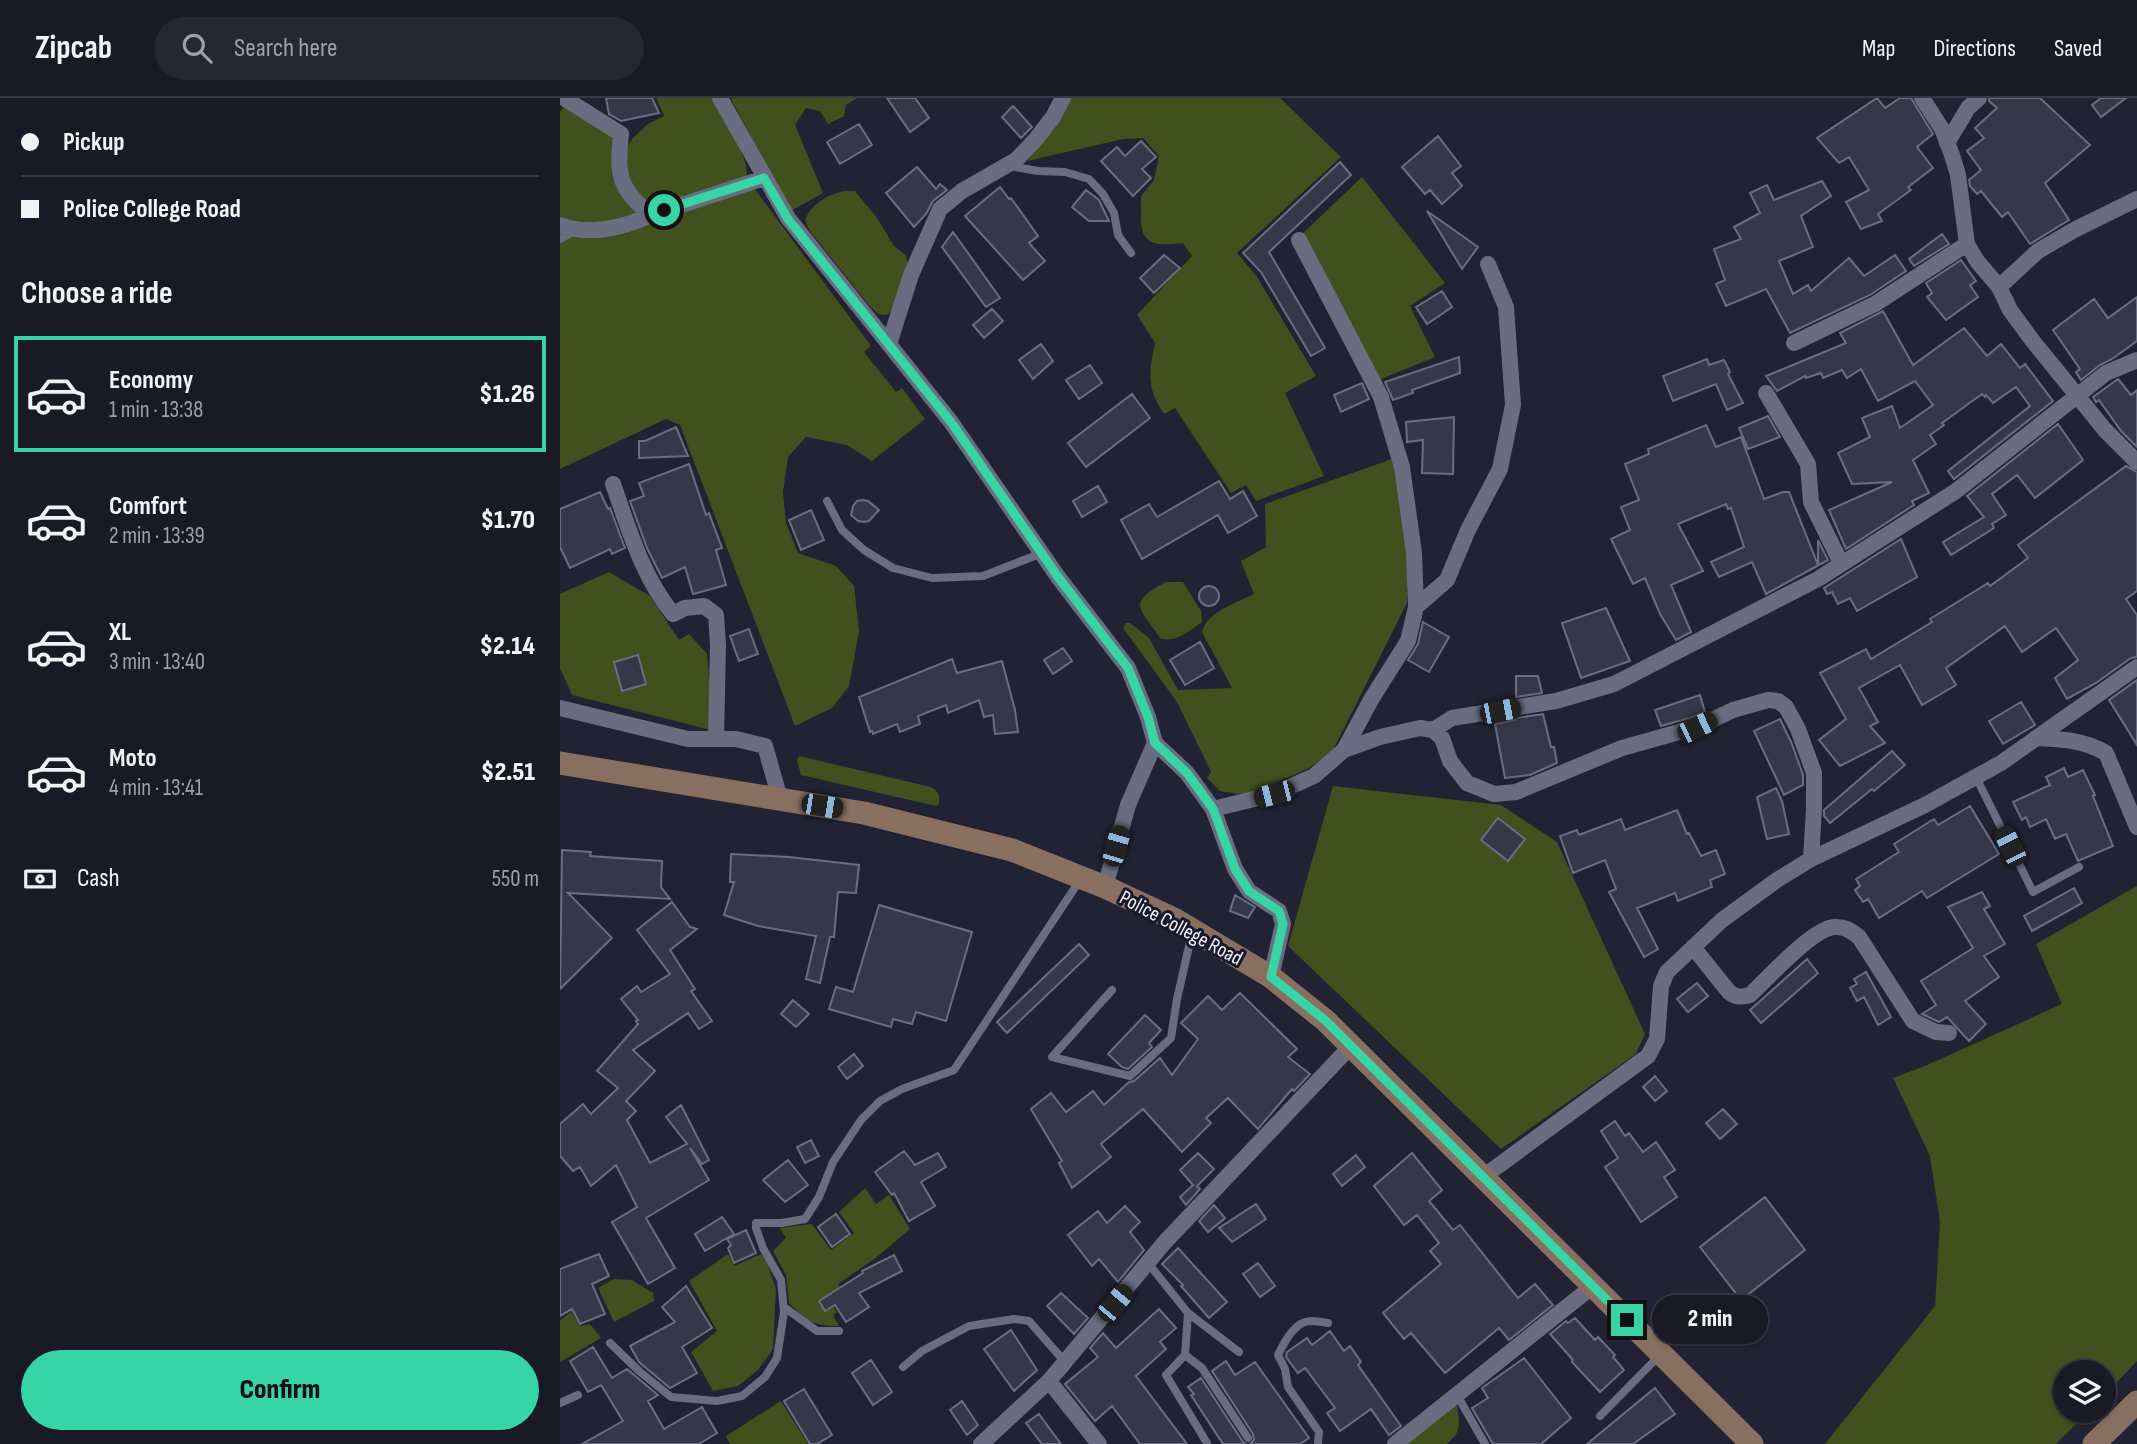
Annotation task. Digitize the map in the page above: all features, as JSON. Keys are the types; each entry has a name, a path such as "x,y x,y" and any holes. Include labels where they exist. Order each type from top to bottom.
{"street":[{"path":"564,98 621,134 619,175 631,198 650,215"},
{"path":"720,98 788,219 951,422 1042,553 1128,668 1148,717 1155,743 1187,773 1213,809 1235,869 1249,891 1279,911 1283,924 1271,977"},
{"path":"889,344 911,275 940,209 962,191 1016,160 1053,117 1063,98"},
{"path":"1922,98 1942,129 1958,175 1968,244 1977,261 1999,287 2010,310 2076,396 2137,462"},
{"path":"1947,143 1968,108 1979,98"},
{"path":"567,228 601,229 633,223 764,178"},
{"path":"1999,287 2038,251 2137,198"},
{"path":"1213,809 1274,794 1314,776 1344,750 1408,640 1416,607 1414,553 1402,467 1381,397 1299,240"},
{"path":"1794,343 1875,304 1968,244"},
{"path":"1416,607 1447,580 1468,530 1500,469 1513,405 1506,307 1488,264"},
{"path":"1433,730 1451,718 1556,701 1614,684 1818,579 1956,491 2106,373 2137,360"},
{"path":"1766,393 1808,464 1811,502 1841,563"},
{"path":"613,484 642,564 658,596 673,614 685,608 704,606 716,615 716,740"},
{"path":"1483,1177 1648,1056 1657,1039 1661,986 1667,972 1722,920 1811,859 1925,805 2001,763 2137,667"},
{"path":"1344,750 1393,734 1420,728 1433,730 1441,738 1450,761 1467,783 1494,794 1516,792 1622,748 1697,727 1733,710 1768,700 1778,701 1786,707 1798,729 1814,773 1811,859"},
{"path":"560,708 688,740 736,740 765,746 780,799"},
{"path":"2036,738 2070,740 2106,753 2137,827"},
{"path":"1105,887 1128,805 1155,743"},
{"name":"Police College Road","path":"560,763 864,813 1012,850 1105,887 1176,920 1271,977 1326,1021 1662,1354 1745,1442"},
{"path":"1693,947 1729,992 1736,997 1743,997 1750,995 1811,937 1833,926 1846,928 1859,937 1913,1021 1936,1032 1948,1033"},
{"path":"981,1444 1049,1381 1164,1242 1352,1046"},
{"path":"1395,1444 1593,1286"},
{"path":"1049,1381 1098,1444"},
{"path":"2094,1444 2137,1402"}],"lane":[{"path":"1007,165 1038,171 1065,172 1089,179 1103,194 1114,213 1118,235 1131,253"},
{"path":"560,239 567,228"},
{"path":"827,501 842,530 864,550 893,568 932,578 982,576 1042,553"},
{"path":"1976,777 2033,892 2079,867"},
{"path":"610,1343 671,1397 717,1401 742,1396 765,1377 777,1358 784,1307 782,1280 764,1248 756,1223 782,1223 805,1219 820,1197 833,1161 861,1119 880,1101 891,1095 954,1070 1082,878"},
{"path":"1112,990 1052,1057 1129,1076 1138,1069 1171,1038 1192,930"},
{"path":"1148,1262 1188,1313 1239,1352"},
{"path":"784,1307 817,1331 839,1331"},
{"path":"1188,1313 1185,1355 1166,1375 1207,1443"},
{"path":"903,1367 922,1350 969,1326 1014,1319 1028,1321 1065,1362"},
{"path":"1318,1444 1319,1432 1289,1387 1278,1355 1296,1327 1307,1321 1328,1323"},
{"path":"1600,1416 1662,1354"},
{"path":"1185,1355 1202,1368 1248,1438"},
{"path":"560,1403 578,1395"},
{"path":"1457,1395 1485,1444"}],"green space":[{"path":"656,98 712,98 745,161 746,178 656,208 647,207 625,178 625,151 633,138 648,124 664,116"},
{"path":"857,98 846,105 844,116 828,124 820,111 806,108 795,125 823,193 791,211 731,99"},
{"path":"1069,98 1280,98 1341,157 1237,253 1257,277 1316,376 1285,393 1324,476 1256,501 1246,485 1231,493 1175,408 1164,414 1154,396 1150,380 1155,343 1137,315 1192,256 1183,243 1157,244 1149,241 1142,229 1141,196 1154,180 1159,156 1143,138 1123,139 1027,161 1050,132"},
{"path":"565,105 614,138 620,189 639,213 592,227 560,218 560,112"},
{"path":"1362,177 1445,283 1410,306 1435,357 1379,380 1302,234"},
{"path":"754,188 871,346 864,352 896,392 902,388 925,419 872,461 847,445 806,437 788,457 783,492 786,523 798,553 836,566 854,586 859,631 849,686 832,708 795,726 680,425 666,419 560,469 560,228 567,231"},
{"path":"844,191 855,191 877,218 894,246 906,255 908,264 893,311 886,315 878,314 869,305 809,230 805,220 821,201"},
{"path":"1392,459 1398,477 1408,556 1407,603 1332,752 1307,769 1255,792 1237,794 1220,791 1207,778 1211,772 1177,702 1123,628 1126,623 1130,623 1149,638 1178,690 1232,688 1202,632 1216,613 1254,594 1241,561 1266,547 1265,504"},
{"path":"609,572 650,596 679,640 689,634 707,654 711,730 572,695 560,668 560,594"},
{"path":"1166,582 1183,582 1201,611 1202,622 1171,639 1160,638 1140,606 1145,595"},
{"path":"799,756 931,787 938,794 939,804 936,806 801,775 797,760"},
{"path":"1333,786 1501,805 1557,842 1645,1034 1636,1054 1501,1149 1288,946"},
{"path":"2137,886 2137,1361 2116,1383 2116,1360 2053,1360 2053,1423 2077,1423 2056,1444 1825,1444 1935,1306 1940,1222 1930,1156 1893,1078 2062,1004 2036,944"},
{"path":"865,1188 876,1204 889,1195 910,1229 877,1257 838,1284 843,1292 829,1301 837,1312 833,1315 839,1326 816,1323 789,1303 786,1275 773,1251 786,1238 780,1228 812,1224 831,1250 854,1233 839,1212"},
{"path":"728,1254 734,1266 761,1254 768,1265 776,1289 773,1349 758,1370 738,1386 713,1391 691,1352 717,1331 689,1281"},
{"path":"614,1279 632,1280 653,1293 654,1301 614,1322 598,1288"},
{"path":"571,1312 580,1326 590,1324 601,1338 560,1362 560,1320"},
{"path":"781,1401 808,1444 730,1444 726,1436"},
{"path":"1457,1404 1458,1430 1447,1444 1404,1444"}],"building":[{"path":"606,98 652,98 659,113 621,121 609,114"},
{"path":"887,98 915,98 929,118 910,132"},
{"path":"1877,98 1885,108 1900,98 1911,98 1933,134 1917,147 1933,168 1908,187 1911,190 1878,214 1882,221 1861,229 1846,202 1869,190 1849,157 1839,163 1817,138"},
{"path":"1989,98 2040,98 2090,145 2045,183 2069,220 2030,244 2008,212 2002,217 1981,191 1977,194 1970,186 1969,180 1981,170 1967,151 1984,138 1975,128 1997,108"},
{"path":"2101,98 2126,98 2101,117 2092,105"},
{"path":"1013,106 1032,127 1021,138 1002,117"},
{"path":"859,124 872,145 840,164 827,142"},
{"path":"1438,136 1461,166 1452,173 1462,186 1442,204 1430,190 1425,194 1402,167"},
{"path":"1141,141 1156,157 1142,169 1151,178 1133,196 1101,161 1117,147 1125,156"},
{"path":"1340,162 1351,175 1269,252 1325,348 1311,356 1261,272 1243,253"},
{"path":"917,167 936,189 940,184 947,190 933,201 914,227 886,193"},
{"path":"1822,181 1831,196 1801,216 1813,247 1779,261 1793,294 1808,285 1811,291 1849,258 1864,276 1895,255 1906,271 1870,295 1790,333 1766,289 1726,306 1716,284 1725,280 1714,249 1741,239 1734,227 1760,213 1750,193 1767,185 1774,200"},
{"path":"1000,187 1038,236 1029,243 1045,261 1023,280 965,216"},
{"path":"1086,190 1099,200 1109,221 1089,221 1072,207"},
{"path":"1427,211 1478,247 1462,269"},
{"path":"953,232 1000,298 986,307 942,247"},
{"path":"1942,234 1949,244 1914,266 1909,259"},
{"path":"1164,255 1180,268 1154,293 1140,278"},
{"path":"1961,260 1976,281 1970,285 1978,297 1946,320 1927,297 1932,293 1926,283"},
{"path":"1442,291 1452,307 1427,324 1416,307"},
{"path":"2137,297 2137,341 2081,380 2076,372 2080,369 2053,330 2094,299 2108,318"},
{"path":"992,309 1003,321 984,338 973,325"},
{"path":"1883,311 1913,365 1964,328 1987,356 2001,344 2020,368 2025,364 2053,401 1954,479 1948,471 2030,406 2016,387 1993,403 1982,394 1942,423 1944,425 1930,435 1936,444 1913,460 1929,493 1912,501 1914,505 1846,549 1829,510 1892,482 1852,484 1838,453 1870,437 1862,418 1892,406 1900,428 1933,405 1915,381 1878,401 1861,369 1847,378 1842,370 1823,378 1821,373 1806,378 1805,376 1777,391 1766,376 1846,343 1840,333"},
{"path":"1041,344 1053,361 1033,379 1019,360"},
{"path":"1459,357 1460,373 1412,390 1413,393 1393,400 1385,382"},
{"path":"1707,359 1709,365 1724,360 1743,403 1727,410 1716,384 1673,401 1663,376"},
{"path":"1090,365 1102,383 1079,399 1066,380"},
{"path":"2118,379 2131,395 2137,390 2137,447 2121,431 2099,400 2096,402 2093,397"},
{"path":"1362,383 1369,399 1341,412 1334,395"},
{"path":"1132,394 1150,418 1086,467 1068,443"},
{"path":"1768,416 1780,437 1748,449 1739,428"},
{"path":"1454,417 1453,474 1422,473 1423,440 1407,442 1406,422"},
{"path":"2058,424 2083,460 2035,498 2017,475 1992,494 2006,515 1992,524 1994,528 1951,555 1943,542 1984,517 1967,496"},
{"path":"1706,425 1716,447 1741,437 1764,499 1789,492 1818,565 1818,540 1828,560 1766,594 1752,562 1719,577 1711,562 1744,547 1731,508 1728,509 1726,504 1678,524 1703,571 1671,585 1691,632 1676,640 1660,614 1645,578 1633,584 1611,539 1630,530 1621,507 1639,500 1625,464 1649,454 1648,449"},
{"path":"676,427 688,456 639,458 639,441 645,441"},
{"path":"689,464 706,515 709,513 722,548 716,550 726,585 693,594 685,567 662,578 647,548 630,501 644,496 639,483"},
{"path":"2126,466 2137,472 2137,591 2126,599 2137,615 2137,657 2131,658 2096,683 2067,699 2055,678 2078,660 2056,628 2022,652 2005,626 1946,668 1956,685 1922,705 1900,665 1859,688 1878,722 1870,726 1885,743 1840,766 1819,740 1846,719 1820,673 1866,649 1871,659 1932,622 1930,619 1988,583 1990,586 2028,558 2018,545"},
{"path":"1219,481 1230,499 1243,491 1257,516 1228,533 1218,515 1142,559 1121,520 1149,504 1157,517"},
{"path":"1098,486 1107,502 1082,517 1073,501"},
{"path":"600,492 608,509 610,508 625,548 612,554 610,549 570,568 560,547 560,509"},
{"path":"863,500 879,510 869,521 864,522 851,515 857,501"},
{"path":"811,510 824,540 801,550 789,520"},
{"path":"1901,539 1917,577 1857,611 1850,598 1838,604 1832,592 1827,594 1824,588"},
{"path":"1209,586 1216,589 1219,596 1216,603 1209,606 1202,603 1199,596 1202,589"},
{"path":"1606,608 1630,661 1581,678 1562,623"},
{"path":"1423,622 1449,637 1429,672 1408,660 1418,644"},
{"path":"749,629 758,654 739,661 730,636"},
{"path":"1200,642 1214,668 1185,685 1170,660"},
{"path":"1063,648 1072,661 1053,674 1044,660"},
{"path":"638,655 646,684 622,691 614,662"},
{"path":"952,659 957,673 1002,661 1018,732 995,734 993,715 984,717 979,700 948,713 946,705 918,716 920,724 900,732 897,724 873,734 870,732 859,697"},
{"path":"1516,676 1538,676 1542,693 1516,697"},
{"path":"2137,680 2137,745 2109,700"},
{"path":"1700,695 1705,712 1661,726 1655,710"},
{"path":"2021,702 2035,725 2003,744 1989,721"},
{"path":"1543,714 1557,763 1530,775 1505,778 1495,724"},
{"path":"1780,719 1803,775 1803,785 1784,795 1754,731"},
{"path":"1892,751 1905,765 1830,823 1824,816 1824,810"},
{"path":"2064,768 2068,777 2083,770 2113,846 2078,861 2066,834 2055,839 2046,819 2030,827 2026,817 2022,820 2013,802 2050,785 2046,777"},
{"path":"1776,788 1782,801 1789,834 1767,839 1757,797"},
{"path":"1970,806 1999,854 1927,898 1922,891 1879,918 1868,899 1863,902 1855,890 1860,886 1856,879 1899,852 1894,844 1934,819 1938,825"},
{"path":"1677,810 1687,834 1689,833 1701,856 1716,850 1725,874 1710,880 1712,887 1678,901 1675,893 1637,908 1658,949 1644,957 1609,892 1616,889 1605,860 1573,873 1560,836 1577,830 1579,835 1621,819 1625,830"},
{"path":"1498,818 1525,839 1508,861 1481,840"},
{"path":"562,850 591,852 590,856 662,861 661,887 670,899 568,893 612,938 560,989"},
{"path":"731,854 859,865 856,893 838,892 834,937 830,937 820,983 806,979 816,936 758,926 724,915 734,882 730,882"},
{"path":"2074,888 2082,903 2032,931 2024,916"},
{"path":"1982,892 1990,906 1984,909 2005,944 1984,956 1999,977 1965,1001 1986,1024 1969,1041 1947,1017 1939,1022 1922,1014 1936,1005 1921,981 1973,948 1948,907"},
{"path":"1235,895 1255,907 1248,918 1230,911"},
{"path":"672,902 690,927 697,929 670,950 695,989 691,991 712,1021 699,1029 688,1013 633,1050 655,1071 626,1101 636,1111 627,1120 650,1163 687,1144 666,1117 681,1105 709,1160 702,1164 690,1148 709,1180 646,1218 675,1268 648,1284 612,1222 637,1207 616,1165 591,1186 580,1167 573,1171 560,1156 560,1124 583,1104 591,1114 618,1088 597,1071 638,1024 638,1020 621,999 637,986 641,992 670,974 637,930"},
{"path":"879,905 972,932 946,1021 916,1012 912,1024 893,1019 891,1027 829,1009 836,987 853,992"},
{"path":"1079,944 1089,955 1007,1033 997,1022"},
{"path":"1807,959 1818,973 1761,1023 1750,1010"},
{"path":"1866,972 1891,1017 1878,1025 1864,997 1857,1001 1850,988 1857,984 1854,979"},
{"path":"1697,983 1708,996 1688,1012 1677,999"},
{"path":"1240,993 1297,1049 1288,1057 1310,1074 1294,1091 1292,1089 1258,1129 1228,1098 1206,1118 1211,1123 1182,1152 1143,1109 1101,1144 1111,1157 1072,1188 1059,1163 1062,1161 1031,1109 1051,1093 1066,1112 1093,1091 1104,1105 1160,1058 1172,1075 1198,1039 1181,1023 1208,996 1222,1010"},
{"path":"793,1000 809,1014 796,1027 781,1014"},
{"path":"1145,1015 1161,1030 1149,1043 1152,1047 1128,1069 1122,1067 1108,1054"},
{"path":"854,1054 863,1066 847,1079 838,1067"},
{"path":"1655,1076 1667,1091 1655,1101 1643,1087"},
{"path":"1723,1109 1737,1124 1720,1139 1706,1123"},
{"path":"1615,1121 1625,1136 1629,1133 1643,1152 1656,1142 1675,1170 1664,1177 1677,1197 1641,1222 1605,1167 1618,1158 1601,1131"},
{"path":"811,1140 819,1156 805,1163 797,1147"},
{"path":"904,1151 915,1165 938,1153 946,1167 921,1182 935,1206 909,1221 894,1193 892,1195 875,1172"},
{"path":"1198,1153 1214,1169 1197,1186 1200,1189 1186,1205 1180,1197 1193,1185 1180,1170"},
{"path":"1412,1153 1442,1190 1429,1201 1453,1230 1460,1225 1518,1298 1535,1284 1553,1305 1509,1340 1499,1328 1445,1373 1411,1333 1404,1339 1383,1313 1441,1264 1430,1251 1439,1243 1417,1215 1404,1225 1374,1186"},
{"path":"1356,1155 1365,1167 1342,1186 1333,1174"},
{"path":"788,1160 808,1185 785,1202 763,1180"},
{"path":"1765,1197 1805,1250 1741,1300 1700,1247"},
{"path":"1256,1204 1266,1219 1232,1242 1219,1228"},
{"path":"1214,1205 1225,1218 1208,1232 1199,1221"},
{"path":"1125,1206 1140,1222 1130,1232 1144,1250 1118,1282 1099,1259 1092,1266 1068,1235 1098,1211 1107,1223"},
{"path":"836,1214 850,1234 832,1247 818,1227"},
{"path":"722,1217 734,1234 705,1251 695,1234"},
{"path":"746,1230 756,1253 734,1263 728,1248 731,1245 727,1239"},
{"path":"1178,1248 1227,1302 1209,1318 1162,1264"},
{"path":"599,1254 609,1276 592,1284 605,1314 580,1324 572,1309 560,1316 560,1269"},
{"path":"894,1255 902,1271 859,1293 869,1307 846,1322 835,1305 825,1311 819,1301 863,1273 862,1271"},
{"path":"1258,1263 1275,1286 1260,1297 1243,1274"},
{"path":"686,1286 712,1328 682,1347 697,1373 670,1388 639,1362 630,1346 675,1322 662,1307"},
{"path":"1061,1293 1088,1318 1074,1334 1047,1306"},
{"path":"1159,1309 1176,1328 1160,1342 1166,1349 1136,1376 1187,1444 1140,1444 1112,1406 1095,1421 1065,1384 1098,1357 1090,1348 1103,1333 1116,1348"},
{"path":"1575,1318 1595,1340 1598,1337 1615,1355 1613,1357 1624,1370 1600,1392 1550,1334 1566,1321 1568,1323"},
{"path":"1011,1330 1037,1370 1014,1391 984,1349"},
{"path":"1330,1331 1344,1351 1350,1346 1361,1362 1358,1365 1401,1426 1389,1435 1371,1409 1340,1431 1327,1413 1335,1408 1305,1368 1298,1373 1286,1357 1287,1352 1307,1338 1312,1345"},
{"path":"593,1347 612,1378 627,1369 658,1395 648,1401 664,1429 702,1407 717,1433 699,1444 582,1444 623,1421 601,1385 588,1392 570,1361"},
{"path":"1524,1358 1571,1418 1541,1444 1493,1444 1472,1408 1488,1398 1482,1388"},
{"path":"871,1360 892,1392 873,1405 852,1373"},
{"path":"1226,1361 1235,1375 1255,1362 1309,1438 1300,1444 1250,1444 1254,1440 1253,1434 1212,1371"},
{"path":"1201,1378 1246,1444 1223,1444 1188,1387"},
{"path":"1655,1388 1675,1414 1633,1444 1587,1444"},
{"path":"804,1389 832,1435 817,1444 810,1444 784,1401"},
{"path":"962,1401 978,1425 967,1435 950,1410"},
{"path":"1039,1414 1061,1444 1042,1444 1026,1423"}],"route":[{"path":"664,210 764,178 788,219 951,422 1058,577 1128,668 1148,717 1155,743 1187,773 1213,809 1235,869 1249,891 1279,911 1283,924 1271,977 1326,1021 1627,1320"}]}
